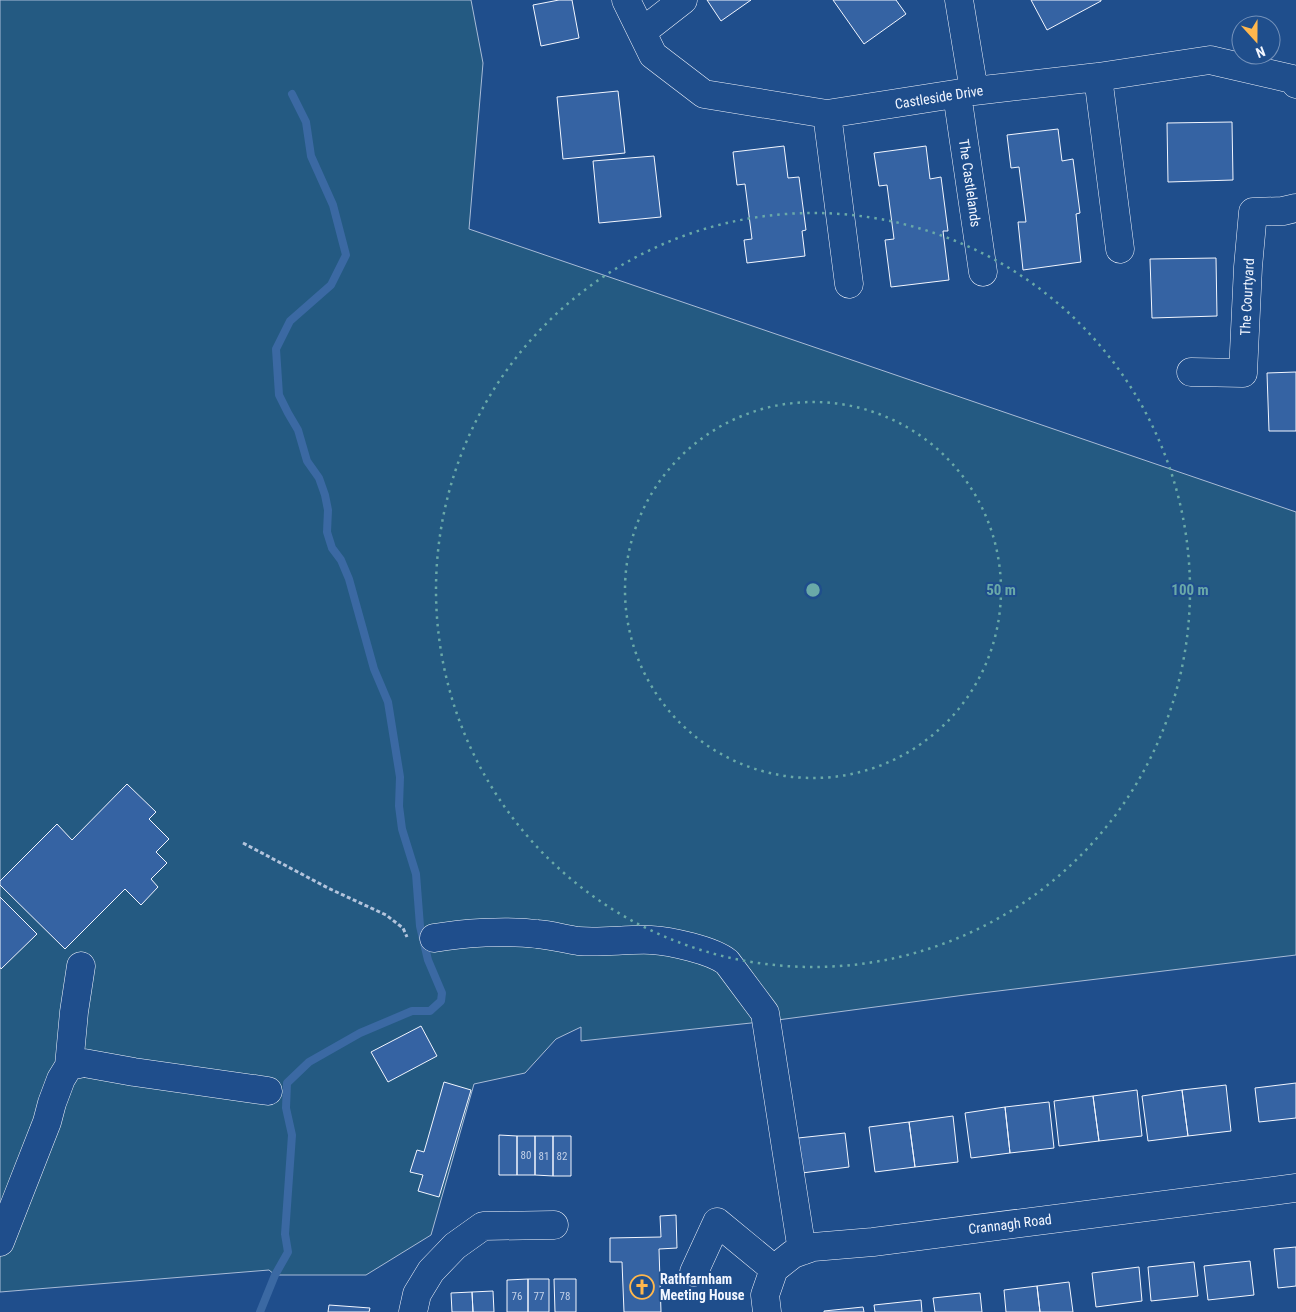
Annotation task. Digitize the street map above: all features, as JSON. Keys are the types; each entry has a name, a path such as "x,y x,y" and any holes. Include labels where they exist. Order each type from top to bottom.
{"street":[{"name":"Castleside Drive","path":"626,0 653,55 704,94 827,114 965,93 1098,78 1210,60 1295,76"},
{"path":"642,32 683,0"},
{"name":"The Castlelands","path":"959,0 965,93 983,272"},
{"path":"1098,78 1120,249"},
{"path":"827,114 849,284"},
{"name":"The Courtyard","path":"1191,372 1243,373 1248,267 1253,212 1283,211 1296,208"},
{"path":"421,940 455,935 498,933 536,934 579,941 652,940 703,951 719,956 727,962 765,1013 802,1251"},
{"path":"0,1242 47,1122 61,1079 69,1066 81,966"},
{"path":"69,1066 84,1063 268,1091"},
{"name":"Crannagh Road","path":"774,1269 793,1254 813,1247 882,1241 1296,1188"},
{"path":"694,1272 717,1222 774,1269 765,1296 767,1312"},
{"path":"413,1312 417,1294 431,1271 455,1246 483,1226 554,1225"}],"path":[{"path":"242,843 328,888 386,915 421,940"}],"shaded area":[{"path":"0,0 471,0 483,63 469,229 1296,512 1296,955 965,995 770,1021 581,1041 581,1027 556,1039 525,1073 474,1084 431,1235 366,1275 275,1275 269,1270 0,1292"}],"building":[{"path":"559,0 572,0 579,38 541,46 533,5"},
{"path":"707,0 751,0 721,21"},
{"path":"833,0 896,0 906,14 864,44"},
{"path":"1031,0 1101,0 1101,1 1047,30"},
{"path":"618,91 625,153 563,159 557,97"},
{"path":"1232,122 1233,180 1168,182 1167,123"},
{"path":"1058,129 1062,161 1073,159 1080,213 1076,214 1081,262 1023,270 1018,222 1026,222 1019,167 1011,168 1007,135"},
{"path":"784,146 788,178 799,177 806,230 802,231 805,256 747,263 744,240 752,239 745,184 737,185 733,152"},
{"path":"926,146 930,179 941,177 948,231 943,231 949,280 891,287 885,240 894,239 887,185 879,186 874,153"},
{"path":"654,156 661,217 599,223 593,161"},
{"path":"1216,258 1217,316 1152,318 1150,259"},
{"path":"1296,372 1296,431 1269,431 1267,373"},
{"path":"127,784 156,812 149,819 169,839 156,852 167,863 151,879 158,887 141,905 125,889 65,949 0,885 0,881 57,824 72,840"},
{"path":"0,897 37,934 1,969 0,967"},
{"path":"421,1026 437,1056 388,1082 371,1052"},
{"path":"444,1082 471,1090 439,1197 418,1191 423,1175 410,1172 417,1150 424,1152"},
{"path":"1296,1083 1296,1118 1259,1122 1255,1088"},
{"path":"1226,1085 1231,1131 1188,1136 1182,1090"},
{"path":"1137,1090 1142,1136 1099,1141 1093,1096"},
{"path":"1182,1090 1188,1136 1148,1141 1142,1096"},
{"path":"1093,1096 1099,1141 1059,1146 1054,1101"},
{"path":"1049,1102 1054,1148 1010,1153 1005,1107"},
{"path":"1005,1107 1010,1153 971,1158 965,1113"},
{"path":"953,1116 958,1162 915,1167 909,1122"},
{"path":"909,1122 915,1167 875,1172 869,1127"},
{"path":"845,1133 849,1167 802,1173 798,1138"},
{"path":"499,1135 517,1136 517,1175 499,1175"},
{"path":"517,1136 535,1136 535,1175 517,1175"},
{"path":"535,1136 553,1136 553,1176 535,1175"},
{"path":"553,1136 571,1136 571,1176 553,1176"},
{"name":"Rathfarnham Meeting House","path":"676,1215 677,1248 659,1249 661,1312 624,1312 622,1262 610,1262 610,1238 661,1237 660,1216"},
{"path":"1296,1247 1296,1286 1278,1288 1274,1249"},
{"path":"1250,1261 1254,1295 1208,1300 1204,1266"},
{"path":"1194,1262 1198,1296 1151,1301 1148,1267"},
{"path":"1139,1267 1142,1301 1096,1307 1092,1273"},
{"path":"528,1279 528,1312 507,1312 507,1280"},
{"path":"528,1279 549,1279 549,1312 528,1312"},
{"path":"554,1279 576,1279 576,1312 555,1312"},
{"path":"1069,1282 1073,1312 1040,1312 1037,1286"},
{"path":"1037,1286 1040,1312 1006,1312 1004,1290"},
{"path":"493,1291 494,1312 473,1312 472,1292"},
{"path":"472,1292 473,1312 452,1312 451,1293"},
{"path":"980,1293 982,1312 935,1312 933,1298"},
{"path":"921,1300 922,1312 875,1312 874,1305"},
{"path":"329,1305 370,1308 369,1312 328,1312"},
{"path":"863,1307 864,1312 824,1312 824,1311"}],"waterway":[{"path":"260,1312 275,1275 288,1252 285,1234 292,1135 286,1108 287,1083 309,1062 360,1033 412,1011 430,1011 441,1001 442,993 428,960 420,926 416,874 402,829 399,806 400,777 388,702 374,669 349,579 341,560 332,548 327,532 328,510 319,478 307,461 298,430 279,395 276,349 290,321 331,285 346,255 333,205 311,156 306,122 292,94"}],"place":[{"name":"Rathfarnham Meeting House","path":"642,1287"}]}
